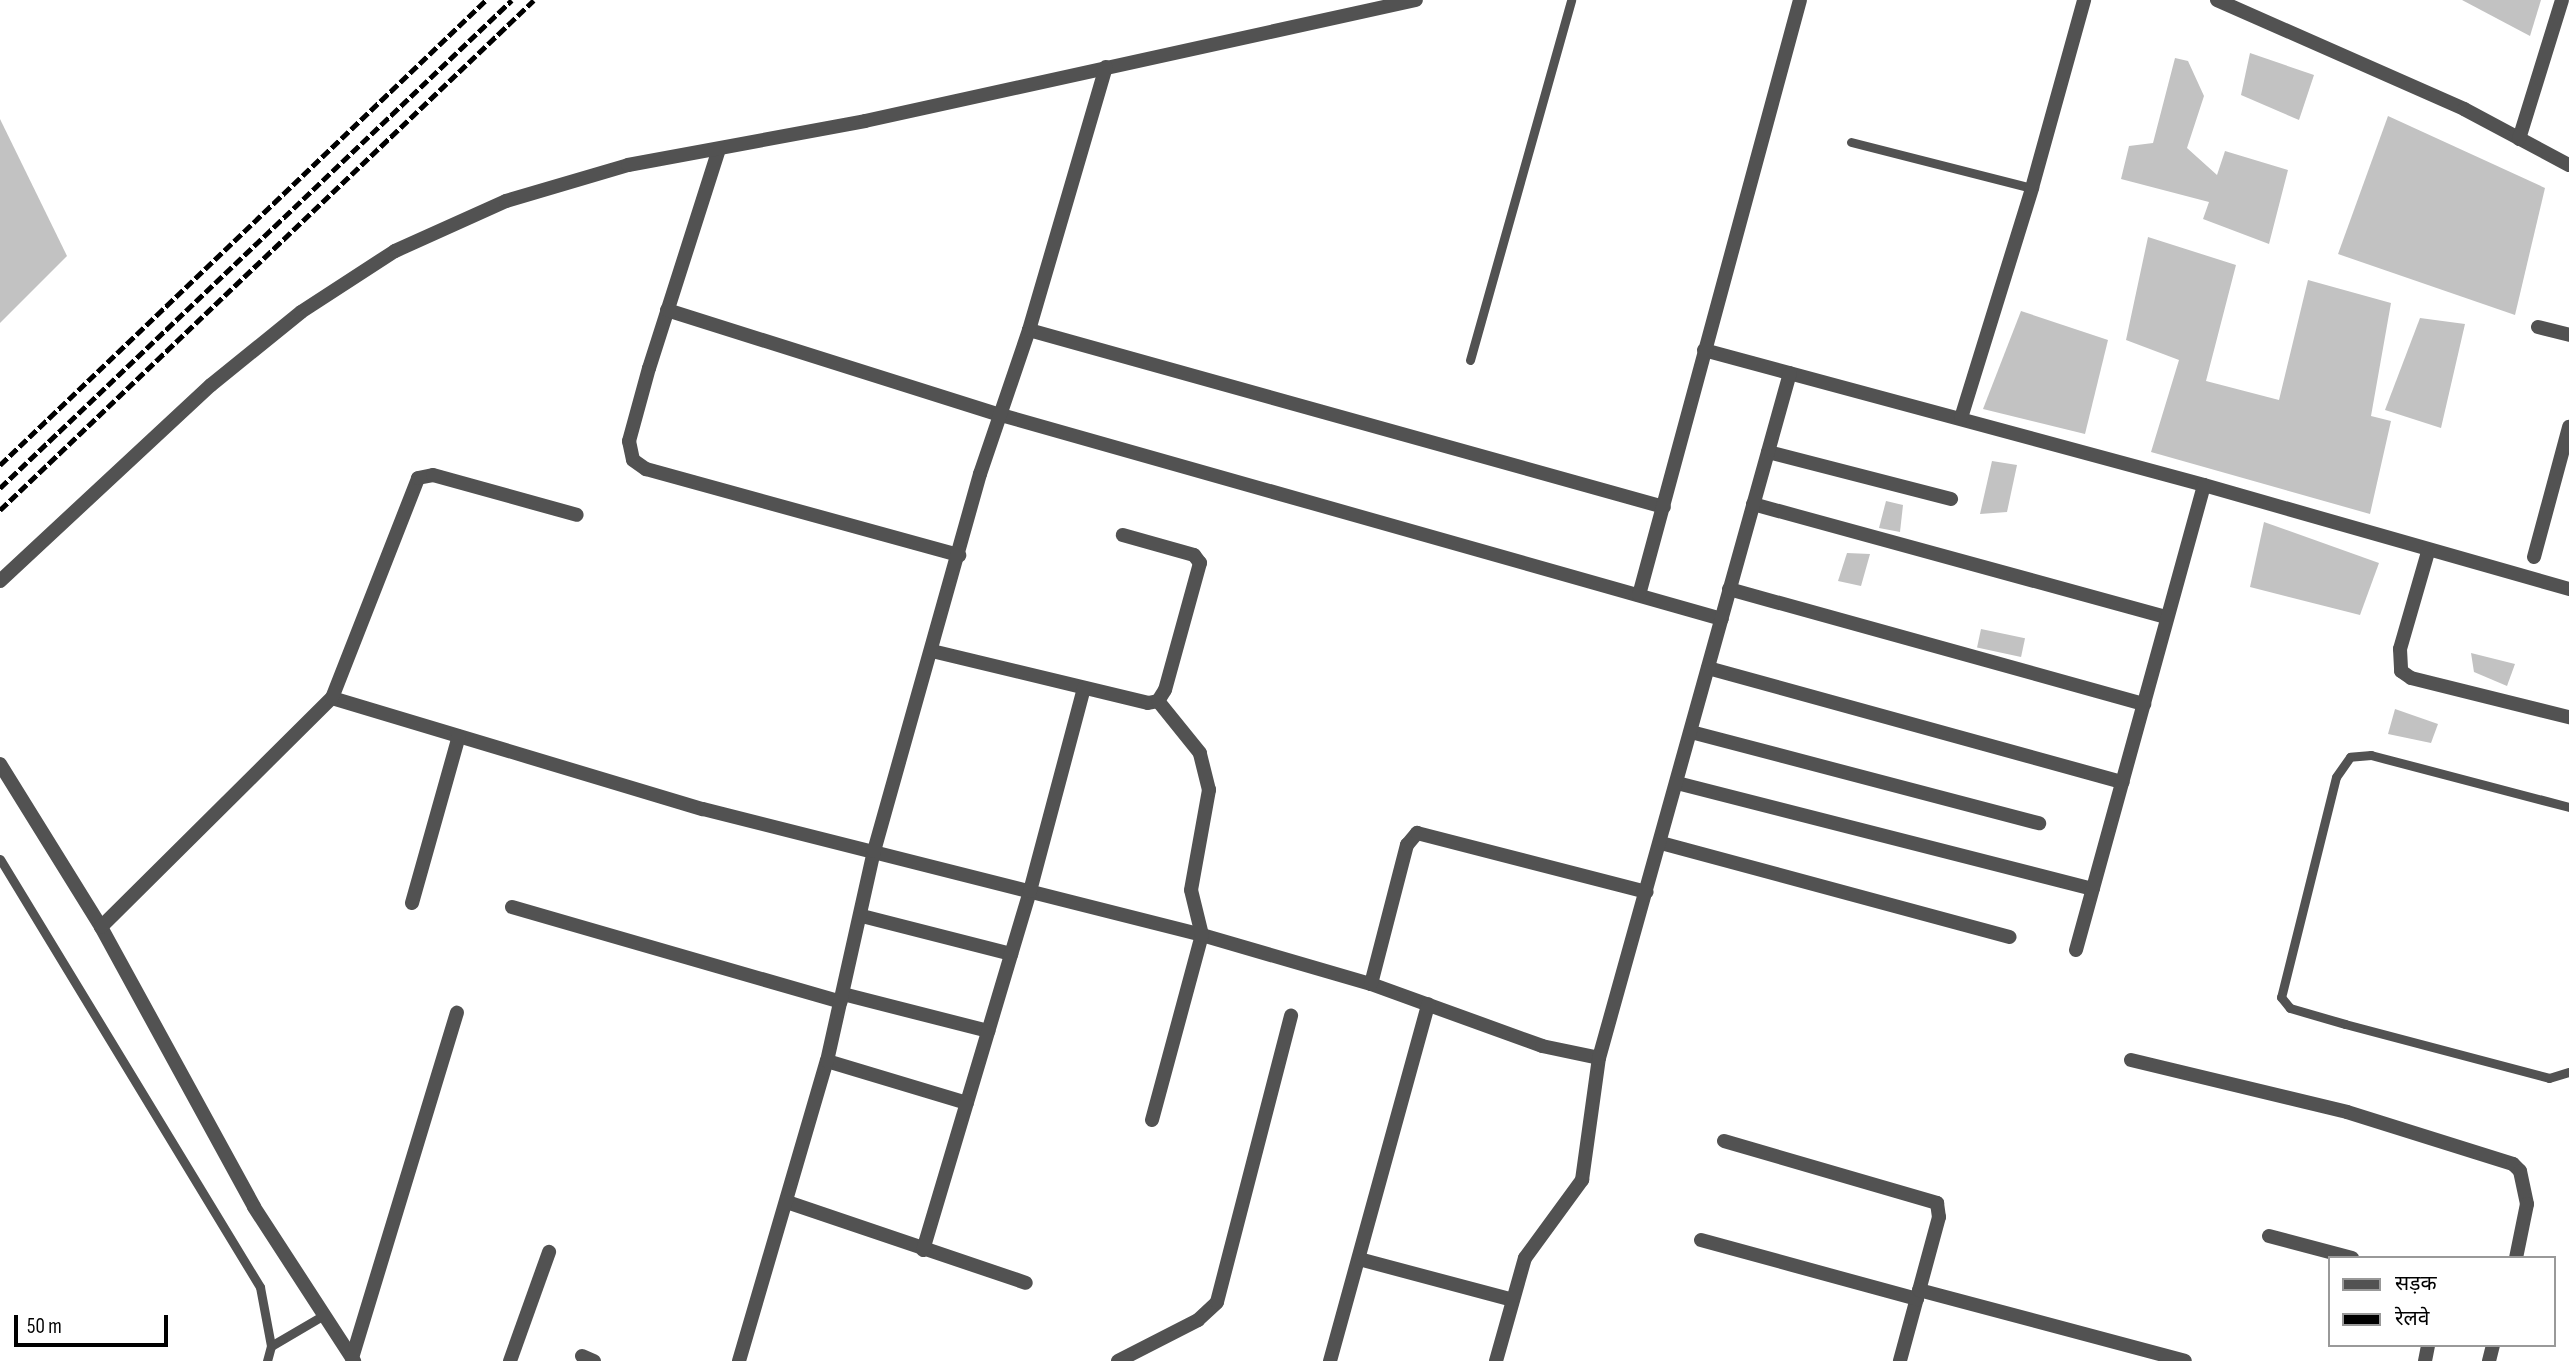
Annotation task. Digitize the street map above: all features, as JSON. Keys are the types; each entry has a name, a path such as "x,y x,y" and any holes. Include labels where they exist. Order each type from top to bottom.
{"street":[{"path":"0,581 211,385 301,312 395,251 506,201 628,165 719,149 1416,0"},
{"path":"1639,595 1800,0"},
{"path":"1961,418 2032,188 2084,0"},
{"path":"2217,0 2464,109 2569,165"},
{"path":"2519,139 2562,0"},
{"path":"739,1361 827,1061 862,916 874,851 959,555 1029,330 1106,67"},
{"path":"719,149 667,310 629,441 629,450 639,466 959,555"},
{"path":"667,310 1001,415 1721,619"},
{"path":"2538,327 2569,335"},
{"path":"1029,330 1664,507"},
{"path":"1704,350 2204,485 2428,552 2569,589"},
{"path":"1496,1361 1525,1258 1582,1180 1600,1058 1790,373"},
{"path":"2534,557 2569,427"},
{"path":"1768,452 1951,499"},
{"path":"101,927 332,698 418,478 433,475 577,515"},
{"path":"2076,950 2204,485"},
{"path":"1753,504 2166,617"},
{"path":"1123,535 1194,555 1200,563 1166,690 1158,701"},
{"path":"2428,552 2400,649 2401,671 2411,678 2569,717"},
{"path":"1729,589 2144,704"},
{"path":"932,651 1084,688 1158,701 1187,734 1206,768 1208,800 1191,890 1202,935 1152,1120"},
{"path":"1708,668 2123,782"},
{"path":"923,1250 1030,891 1084,688"},
{"path":"332,698 714,812 1202,935 1371,984 1542,1046 1600,1058"},
{"path":"1691,732 2039,823"},
{"path":"412,903 459,736"},
{"path":"0,764 101,927 254,1207 353,1360"},
{"path":"1677,783 2093,889"},
{"path":"1371,984 1407,845 1417,833 1647,892"},
{"path":"1661,843 2010,937"},
{"path":"512,907 842,998 988,1031"},
{"path":"862,916 1011,954"},
{"path":"1330,1361 1428,1004"},
{"path":"353,1360 457,1013"},
{"path":"1118,1361 1198,1320 1217,1302 1291,1015"},
{"path":"2131,1060 2347,1112 2513,1164 2521,1171 2527,1205 2516,1256"},
{"path":"827,1061 967,1103"},
{"path":"1724,1141 1937,1203 1939,1217 1900,1361"},
{"path":"787,1202 1026,1283"},
{"path":"2269,1236 2344,1256"},
{"path":"1701,1240 2185,1361"},
{"path":"510,1361 549,1252"},
{"path":"1359,1259 1513,1300"}],"lane":[{"path":"1470,360 1571,0"},
{"path":"1851,142 2032,188"},
{"path":"2569,807 2371,755 2350,757 2336,777 2281,997 2290,1008 2549,1078 2569,1072"},
{"path":"0,859 260,1287 271,1346 267,1361"},
{"path":"271,1346 324,1315"}],"building":[{"path":"2462,0 2541,0 2530,36"},
{"path":"2250,53 2314,75 2299,120 2241,95"},
{"path":"2175,58 2188,61 2204,96 2187,148 2217,175 2225,151 2288,170 2269,244 2203,219 2209,202 2121,179 2129,146 2153,143"},
{"path":"2388,116 2545,188 2515,315 2338,254"},
{"path":"0,119 67,256 0,323"},
{"path":"2148,237 2236,265 2206,381 2279,400 2308,280 2391,303 2371,416 2391,421 2370,514 2151,452 2179,360 2126,340"},
{"path":"2021,311 2108,340 2085,434 1983,409"},
{"path":"2420,318 2465,324 2441,428 2385,410"},
{"path":"1992,461 2017,465 2007,512 1980,514"},
{"path":"1886,501 1903,505 1900,532 1879,528"},
{"path":"2264,522 2379,563 2360,615 2250,587"},
{"path":"1847,553 1870,554 1861,586 1838,581"},
{"path":"1981,629 2025,638 2021,657 1977,648"},
{"path":"2471,653 2515,664 2507,686 2474,672"},
{"path":"2395,709 2438,724 2431,743 2388,734"}],"railway":[{"path":"0,465 486,0"},
{"path":"0,488 512,0"},
{"path":"0,510 534,0"}]}
